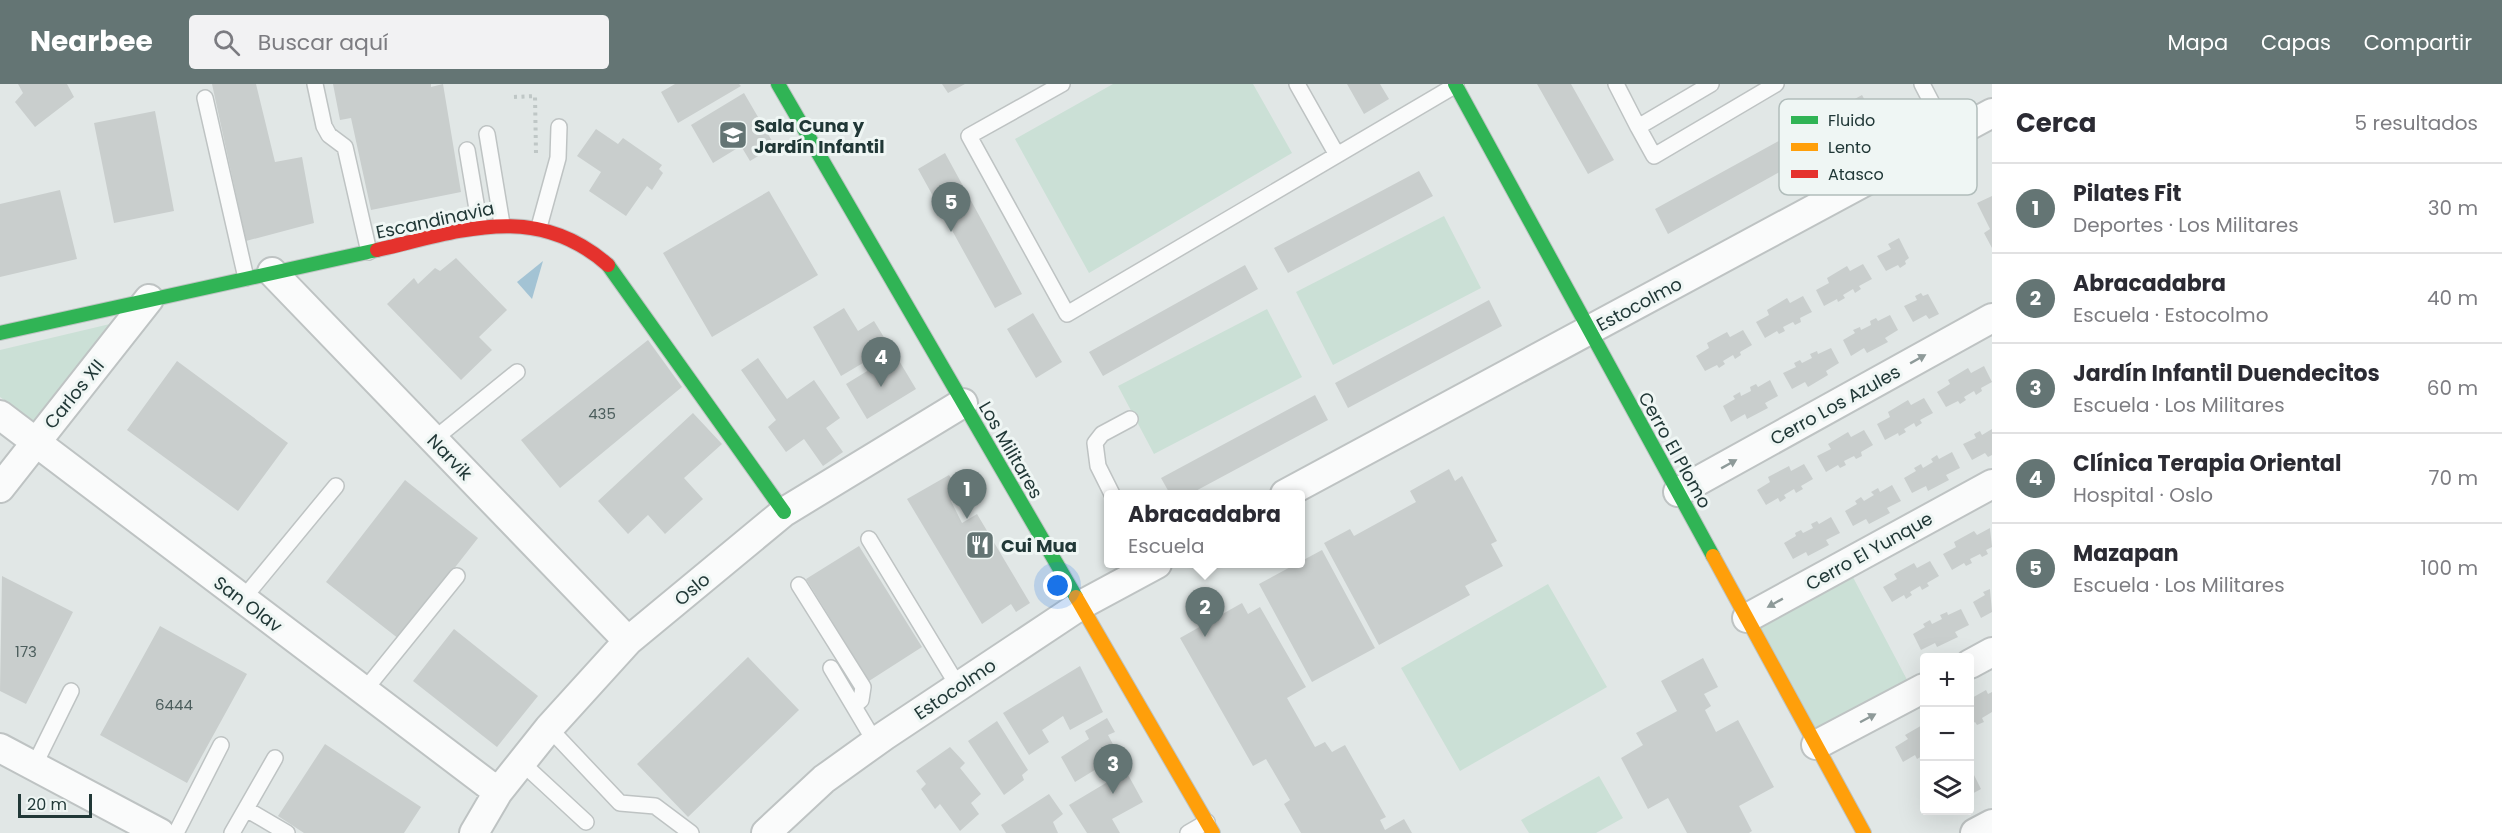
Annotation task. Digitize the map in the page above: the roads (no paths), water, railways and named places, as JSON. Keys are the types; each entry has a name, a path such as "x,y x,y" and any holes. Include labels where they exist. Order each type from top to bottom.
{"street":[{"name":"Los Militares","path":"778,84 1210,828"},
{"name":"Cerro El Plomo","path":"1456,85 1864,833"},
{"name":"Estocolmo","path":"1977,121 1992,113"},
{"name":"Estocolmo","path":"1294,490 1840,195"},
{"name":"Escandinavia","path":"0,333 480,227 502,224 539,227 586,245 612,269 784,512"},
{"name":"Narvik","path":"259,275 434,440 628,641"},
{"name":"Carlos XII","path":"0,488 149,300"},
{"name":"Cerro Los Azules","path":"1678,492 1992,318"},
{"name":"Oslo","path":"474,833 498,792 521,762 628,641 784,512 963,403"},
{"name":"San Olav","path":"0,415 498,792"},
{"name":"Cerro El Yunque","path":"1747,618 1992,484"},
{"name":"Estocolmo","path":"766,833 824,780 875,742 1081,605 1150,568"},
{"path":"1974,662 1992,652"},
{"path":"1816,745 1920,690"},
{"path":"0,748 152,831"},
{"path":"1975,833 1992,824"}],"lane":[{"path":"315,84 324,126 329,135 345,147 369,252"},
{"path":"1062,84 969,136 1067,314 1456,85"},
{"path":"1297,84 1337,155"},
{"path":"1616,84 1654,156 1776,84"},
{"path":"1638,127 1710,84"},
{"path":"1922,84 1930,99"},
{"path":"205,98 259,275"},
{"path":"539,227 558,158 559,127"},
{"path":"487,134 502,224"},
{"path":"467,150 480,227"},
{"path":"434,440 517,372"},
{"path":"1110,490 1098,466 1095,443 1102,434 1130,419"},
{"path":"242,600 336,486"},
{"path":"869,539 958,686"},
{"path":"364,692 457,576"},
{"path":"799,585 863,687 861,700 854,706"},
{"path":"831,668 875,742"},
{"path":"34,766 71,691"},
{"path":"549,728 620,803 655,806 691,833"},
{"path":"176,833 221,745"},
{"path":"232,833 275,758"},
{"path":"521,762 586,822"},
{"path":"246,809 287,833"},
{"path":"1188,833 1210,828"}],"water":[{"path":"543,261 532,299 517,282"}],"place":[{"name":"Sala Cuna y Jardín Infantil","path":"733,135"},
{"name":"Mazapan","path":"951,232"},
{"name":"Clínica Terapia Oriental","path":"881,387"},
{"name":"Pilates Fit","path":"967,519"},
{"name":"Cui Mua","path":"980,545"},
{"name":"Abracadabra","path":"1205,637"},
{"name":"Jardín Infantil Duendecitos","path":"1113,794"}]}
